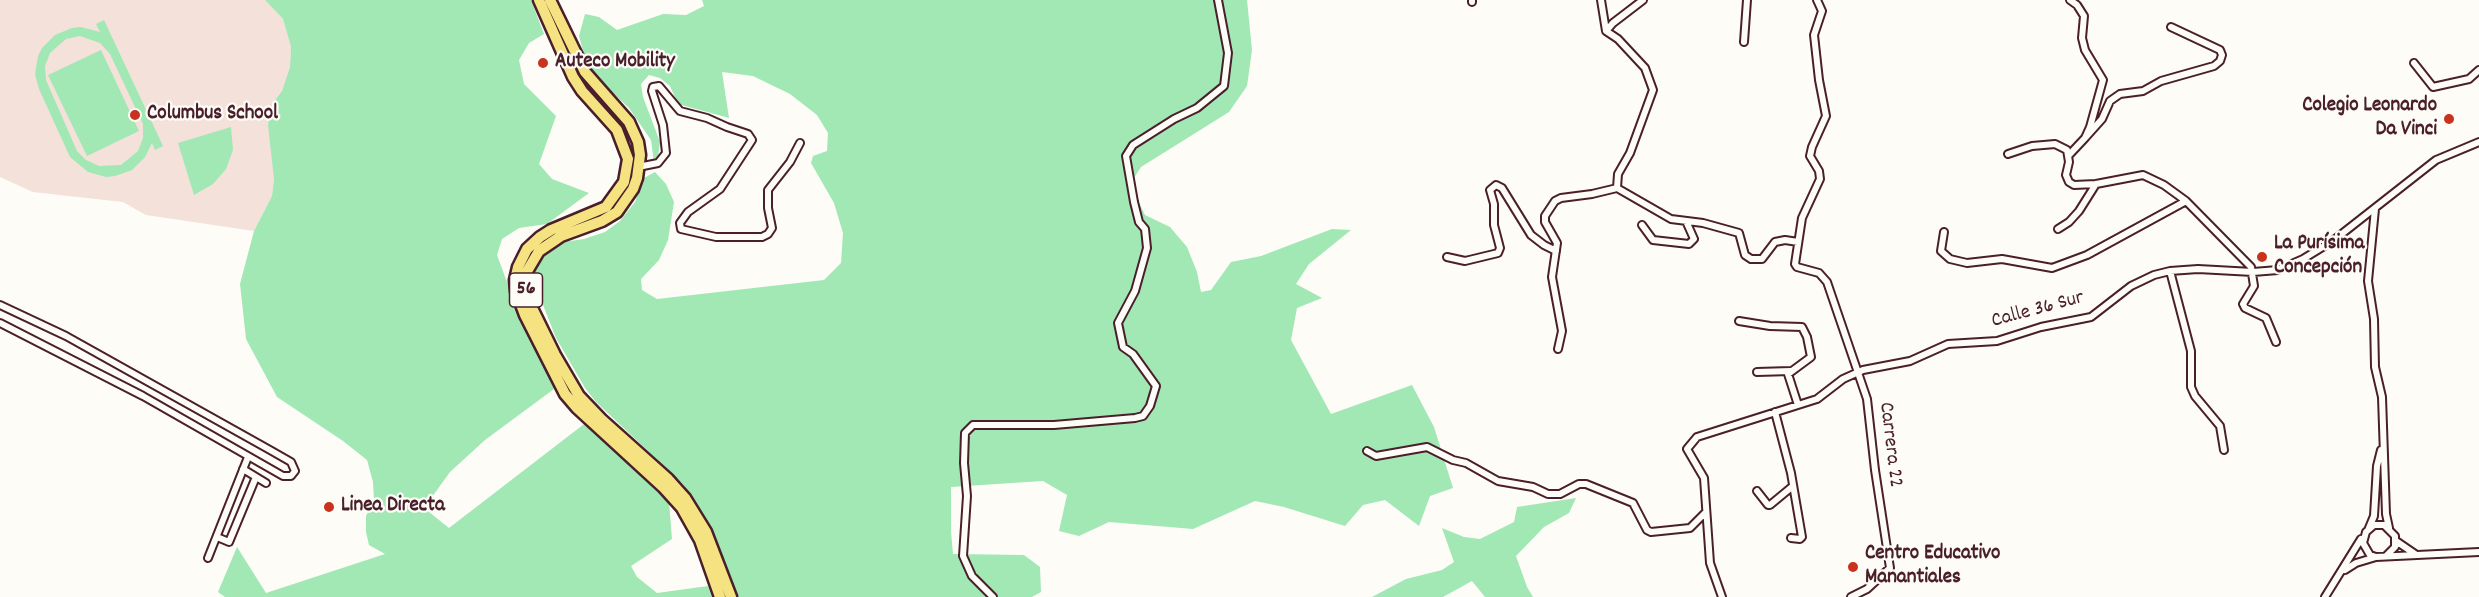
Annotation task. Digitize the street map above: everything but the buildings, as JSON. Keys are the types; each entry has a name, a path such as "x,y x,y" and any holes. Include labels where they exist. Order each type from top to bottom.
{"main road":[{"name":"56","path":"539,0 573,77 582,91 617,130 628,159 624,182 606,207 551,230 527,249 518,267 515,280 516,291 525,315 565,394 682,508 700,540 720,597"},
{"name":"56","path":"550,0 588,78 623,113 634,131 640,155 633,189 617,212 602,221 561,236 538,250 526,273 525,287 538,322 579,396 601,419 668,479 692,508 706,532 731,597"}],"street":[{"path":"993,597 972,576 963,556 967,496 964,463 965,434 973,425 1054,425 1135,418 1143,416 1150,406 1156,386 1133,354 1123,346 1118,323 1135,291 1147,248 1144,229 1134,202 1126,156 1140,141 1174,119 1197,108 1224,86 1228,53 1218,0"},
{"path":"1601,0 1606,31 1618,39 1645,68 1653,90 1630,153 1618,174 1617,188"},
{"path":"1606,31 1643,0"},
{"path":"1744,42 1747,0"},
{"path":"1558,349 1562,331 1552,277 1556,239 1544,220 1555,201 1617,188 1664,216 1722,227 1739,233 1745,255 1751,259 1762,259 1775,242 1785,240 1798,242 1802,218 1820,179 1819,171 1810,156 1826,116 1814,35 1822,11 1817,0"},
{"path":"2070,0 2077,5 2084,16 2082,38 2085,50 2103,80 2085,138"},
{"path":"2171,27 2220,50 2222,55 2220,61 2214,66 2161,81 2144,91 2120,94 2110,101 2102,118 2070,155 2066,175 2069,182 2081,185 2143,175 2164,185 2186,201 2218,236 2247,262 2253,272 2253,286 2243,304 2245,308 2266,318 2276,342"},
{"path":"2414,63 2433,87 2469,79 2479,70"},
{"path":"638,167 658,163 666,153 663,125 652,91 654,86 659,86 680,111 707,118 748,134 752,140 720,189 688,212 681,222 681,229 686,232 716,237 762,237 769,232 772,225 768,208 768,190 790,162 800,143"},
{"name":"Calle 36 Sur","path":"1706,513 1704,478 1687,449 1697,437 1707,432 1817,399 1843,379 1858,372 1910,361 1948,344 1997,341 2041,327 2080,321 2101,311 2137,282 2154,274 2170,271 2278,270 2303,259 2334,240 2436,160 2479,142"},
{"path":"2008,154 2032,146 2048,144 2063,146 2070,155"},
{"path":"2058,229 2069,222 2079,211 2096,184"},
{"path":"1448,257 1465,261 1498,253 1500,248 1494,225 1494,204 1490,190 1496,185 1502,188 1531,235 1556,251"},
{"path":"1944,232 1941,251 1950,260 1967,263 2002,259 2052,268 2087,255 2186,201"},
{"path":"2375,209 2368,281 2374,319 2375,368 2382,397 2386,514 2389,528 2396,541 2416,554"},
{"path":"1642,225 1653,240 1689,244 1694,239 1686,221"},
{"name":"Carrera 22","path":"1798,242 1795,264 1797,267 1820,273 1827,282 1867,399 1890,568 1867,589 1851,597"},
{"path":"2170,271 2192,351 2191,387 2195,396 2220,426 2224,450"},
{"path":"0,305 66,336 270,450 291,462 295,471 291,476 283,476 143,396 44,343 0,323"},
{"path":"1739,321 1770,326 1802,327 1807,337 1810,357 1791,371 1788,377 1798,405"},
{"path":"1757,372 1791,371"},
{"path":"1775,412 1793,486 1802,537 1800,539 1791,538"},
{"path":"2325,597 2344,570 2374,516 2377,466 2383,443"},
{"path":"1367,451 1376,456 1427,447 1453,460 1466,463 1498,481 1533,487 1548,494 1560,494 1579,484 1587,484 1633,503 1647,530 1651,532 1690,528 1706,513"},
{"path":"208,558 248,457"},
{"path":"243,469 266,483"},
{"path":"217,537 229,542 256,477"},
{"path":"1757,491 1770,505 1793,486"},
{"path":"1706,513 1710,563 1722,597"},
{"path":"2369,528 2379,525 2389,528"},
{"path":"2363,536 2365,550 2376,557"},
{"path":"2386,556 2395,548 2396,541"},
{"path":"2344,570 2356,563 2376,557 2479,552"}],"shaded area":[{"name":"Columbus School","path":"0,0 265,0 283,19 291,47 290,67 282,91 272,104 274,179 272,196 254,231 146,215 123,202 33,192 0,177"}],"green space":[{"path":"265,0 531,0 544,34 529,43 519,60 524,84 556,116 539,164 552,179 589,193 547,224 519,228 502,239 497,255 511,293 554,389 485,440 450,472 424,508 449,528 588,421 669,502 672,539 631,566 637,577 657,593 708,586 712,597 225,597 218,592 237,547 266,593 385,554 369,545 366,532 366,516 374,500 373,482 367,460 343,441 277,397 246,339 240,284 254,231 272,196 274,179 268,125 272,104 282,91 290,67 291,47 283,19"},
{"path":"702,0 1247,0 1252,50 1247,86 1229,112 1141,167 1130,184 1145,215 1170,227 1187,247 1197,272 1201,292 1211,290 1231,262 1261,256 1332,229 1351,230 1309,264 1296,284 1322,298 1297,308 1291,340 1331,414 1412,385 1434,427 1453,488 1430,496 1419,526 1385,500 1363,505 1345,526 1284,507 1255,501 1193,529 1109,522 1079,536 1059,531 1067,495 1043,481 951,487 953,554 1024,555 1040,567 1041,592 1032,597 737,597 732,579 697,504 683,484 596,402 585,388 556,338 534,282 535,271 543,254 564,242 584,239 605,232 620,221 635,202 644,178 655,172 666,184 674,202 668,240 659,260 641,279 642,290 657,299 824,280 841,263 843,233 834,203 811,163 813,156 827,151 828,133 817,115 790,94 753,76 722,72 729,118 678,104 670,86 660,78 649,75 641,84 643,97 660,142 658,157 654,162 651,140 629,108 595,76 584,55 579,36 585,14 599,17 617,30 663,14 686,15 704,6"},
{"path":"104,20 163,146 155,150 152,143 145,157 132,170 106,177 88,172 70,157 39,89 35,74 42,48 55,35 81,27 100,32 96,24","holes":["80,36 100,43 110,54 143,124 143,138 138,151 121,165 99,166 86,160 77,151 46,80 45,66 50,53 66,39"]},
{"path":"101,50 139,131 87,156 48,75"},
{"path":"231,127 233,150 226,169 213,184 194,195 178,143"},
{"path":"1576,498 1569,513 1544,527 1516,556 1533,597 1485,597 1472,581 1443,597 1372,597 1406,579 1442,570 1454,562 1442,528 1464,537 1480,539 1514,522 1517,507"}],"place":[{"name":"Auteco Mobility","path":"543,63"},
{"name":"Columbus School","path":"135,115"},
{"name":"Colegio Leonardo Da Vinci","path":"2449,119"},
{"name":"La Purísima Concepción","path":"2262,257"},
{"name":"Linea Directa","path":"329,507"},
{"name":"Centro Educativo Manantiales","path":"1853,567"}]}
